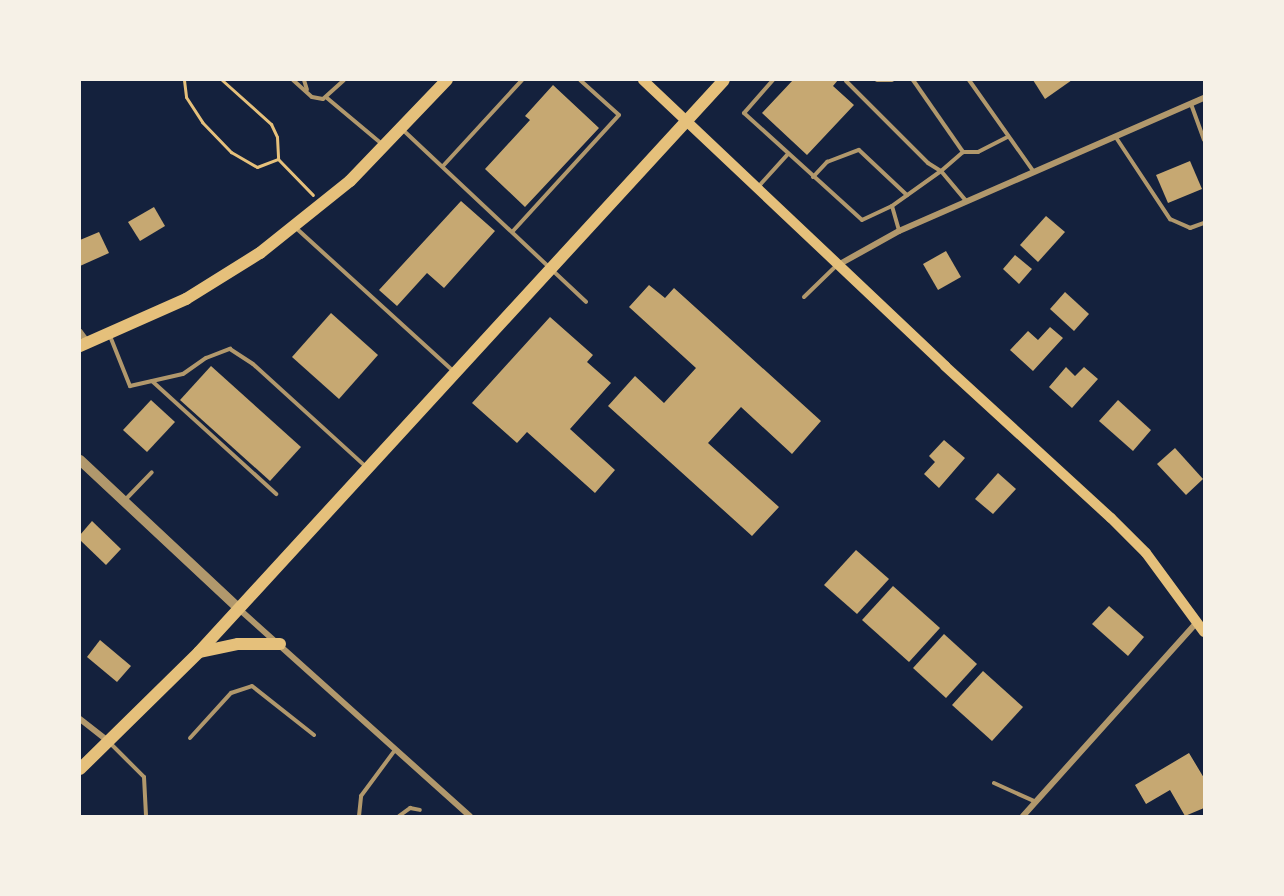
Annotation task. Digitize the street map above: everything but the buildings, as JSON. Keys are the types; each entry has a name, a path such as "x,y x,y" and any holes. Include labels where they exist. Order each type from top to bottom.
{"main road":[{"path":"84,345 110,335 205,288 295,227 323,204 401,129 447,80"},
{"path":"643,80 838,265 1111,518 1146,554 1204,632"},
{"path":"80,770 199,652 724,80"},
{"path":"199,652 238,644 280,644"}],"street":[{"path":"838,265 899,231 1204,98"},
{"path":"80,332 84,345"},
{"path":"80,460 239,609 470,816"},
{"path":"1023,816 1198,622"},
{"path":"80,719 110,742"}],"lane":[{"path":"293,80 317,99 327,98 344,80"},
{"path":"304,80 307,92"},
{"path":"443,166 522,80"},
{"path":"513,231 619,115 580,80"},
{"path":"773,80 744,113 862,220 892,206 941,171 963,152 978,152 1007,137"},
{"path":"877,80 892,80"},
{"path":"914,80 963,152"},
{"path":"969,80 1007,137 1034,172"},
{"path":"846,81 928,163 941,171 966,201"},
{"path":"327,98 383,146"},
{"path":"1190,104 1204,140"},
{"path":"401,129 513,231 586,302"},
{"path":"1115,136 1170,219 1190,228 1204,223"},
{"path":"813,177 827,162 859,150 907,195"},
{"path":"758,187 788,154"},
{"path":"892,206 899,231"},
{"path":"295,227 455,373"},
{"path":"804,297 838,265"},
{"path":"110,335 130,386 183,374 206,357 230,349 253,364 368,468"},
{"path":"152,381 276,494"},
{"path":"124,501 152,472"},
{"path":"190,738 231,693 252,686 314,735"},
{"path":"110,742 144,777 146,816"},
{"path":"359,816 361,796 396,749"},
{"path":"994,783 1036,802"},
{"path":"399,816 410,808 420,810"}],"path":[{"path":"184,80 186,97 202,122 231,152 257,167 278,159"},
{"path":"222,80 271,124 277,137 278,159 323,204"}]}
